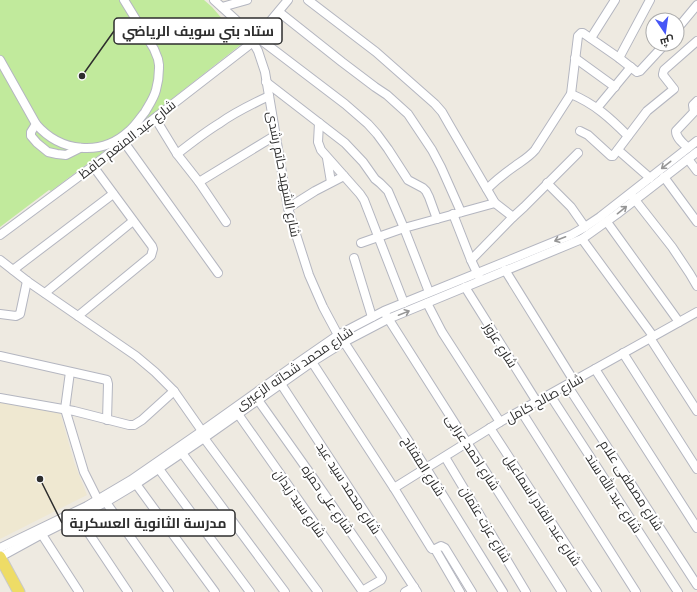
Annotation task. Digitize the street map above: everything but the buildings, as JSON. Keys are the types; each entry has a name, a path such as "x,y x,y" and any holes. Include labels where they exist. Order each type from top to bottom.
{"main road":[{"path":"0,557 19,592"}],"street":[{"path":"0,60 36,124 46,135 66,145 81,148 96,147 111,143 124,136 140,119 154,97 158,83 159,67 154,49 124,0"},
{"path":"214,0 236,20"},
{"path":"222,7 247,0"},
{"name":"شارع عبد المنعم حافظ","path":"0,235 93,166 255,39 288,0"},
{"path":"308,0 376,52 442,112 495,203 513,217"},
{"path":"591,38 615,0"},
{"path":"619,58 650,0"},
{"path":"685,19 697,5"},
{"path":"278,12 387,95 408,114 432,150 441,167 471,260 481,281"},
{"name":"شارع الشهيد حاتم رشدى","path":"248,33 255,39 262,61 288,208 298,242 323,307 341,338"},
{"path":"487,189 503,174 531,155 571,94 578,36 581,33 591,38 637,72 639,72 658,52"},
{"path":"255,39 345,104 368,124 388,148 408,180 426,191 437,219"},
{"path":"580,131 588,135 610,156 613,156 647,111 674,89 662,74 664,70 697,41"},
{"path":"575,58 615,87"},
{"path":"597,108 631,67"},
{"path":"266,82 345,143 363,162 375,179 385,188 404,228 429,292"},
{"path":"571,94 610,117 628,136"},
{"path":"177,154 198,137 221,122 244,108 269,96"},
{"path":"688,148 677,137 676,131 694,112 693,105 697,101"},
{"path":"155,118 177,154 199,182 226,222"},
{"path":"319,123 318,142 321,150 364,200 404,303"},
{"path":"36,124 31,132 31,136 36,143 48,152 66,155 81,148"},
{"path":"199,182 276,136"},
{"name":"شارع محمد شحاته الزعيرى","path":"0,557 40,532 102,499 136,484 182,453 203,435 301,365 313,359 372,317 386,315 427,303 582,238 607,222 650,178 697,141"},
{"path":"124,142 218,273"},
{"path":"618,150 650,178"},
{"name":"شارع محمد شحاته الزعيرى","path":"341,338 386,315 404,303 585,228 664,177 697,152"},
{"path":"471,260 578,153"},
{"path":"327,157 331,182"},
{"path":"688,159 697,171"},
{"path":"78,316 151,256 153,249 93,166"},
{"path":"288,208 331,182 344,176"},
{"path":"664,177 697,222"},
{"path":"547,183 571,207 585,228"},
{"path":"13,270 113,194"},
{"path":"633,196 672,247 697,286"},
{"path":"361,242 404,228 495,203"},
{"path":"45,293 133,221"},
{"path":"607,222 679,322"},
{"path":"582,238 651,337 697,411"},
{"path":"354,258 372,317"},
{"path":"0,260 136,356 155,372 174,392 203,435 318,592"},
{"name":"شارع مصطفى علام","path":"505,270 570,383 697,585"},
{"path":"0,314 16,316 20,314 28,281"},
{"name":"شارع عزوز","path":"465,287 537,402"},
{"path":"427,303 442,332 500,422"},
{"name":"شارع صالح كامل","path":"394,488 500,422 697,312"},
{"name":"شارع احمد عرابى","path":"386,315 562,592"},
{"name":"شارع المفتاح","path":"341,338 426,468 503,592"},
{"path":"623,353 697,469"},
{"path":"0,356 106,380 108,384 107,420"},
{"path":"313,359 460,592"},
{"name":"شارع محمد شحاته الزعيرى","path":"0,548 78,517 131,480 238,414 281,384 301,365"},
{"path":"595,369 697,528"},
{"path":"70,372 65,409 84,472 169,592"},
{"name":"شارع محمد سيد عيد","path":"281,384 415,589"},
{"path":"0,398 65,409 107,420 134,425 174,392"},
{"name":"شارع عبد الله سند","path":"550,395 678,592"},
{"name":"شارع على حمزه","path":"258,400 381,576 381,580 362,592"},
{"path":"521,411 636,592"},
{"name":"شارع سيد زيدان","path":"238,414 362,592"},
{"name":"شارع عبد القادر اسماعيل","path":"490,428 597,592"},
{"path":"182,453 285,592"},
{"name":"شارع عزت عتمان","path":"445,457 526,592"},
{"path":"159,469 250,592"},
{"path":"136,484 215,592"},
{"path":"78,517 128,592"},
{"path":"40,532 79,592"},
{"path":"434,549 443,546 447,550 472,592"},
{"path":"405,592 415,589"}],"shaded area":[{"path":"0,402 60,412 74,462 87,495 0,539"}],"green space":[{"path":"0,0 204,0 212,7 243,43 122,138 0,227"}],"tunnel":[{"path":"236,20 248,33"}],"place":[{"name":"ستاد بني سويف الرياضي","path":"82,76"},
{"name":"مدرسة الثانوية العسكرية","path":"40,479"}]}
